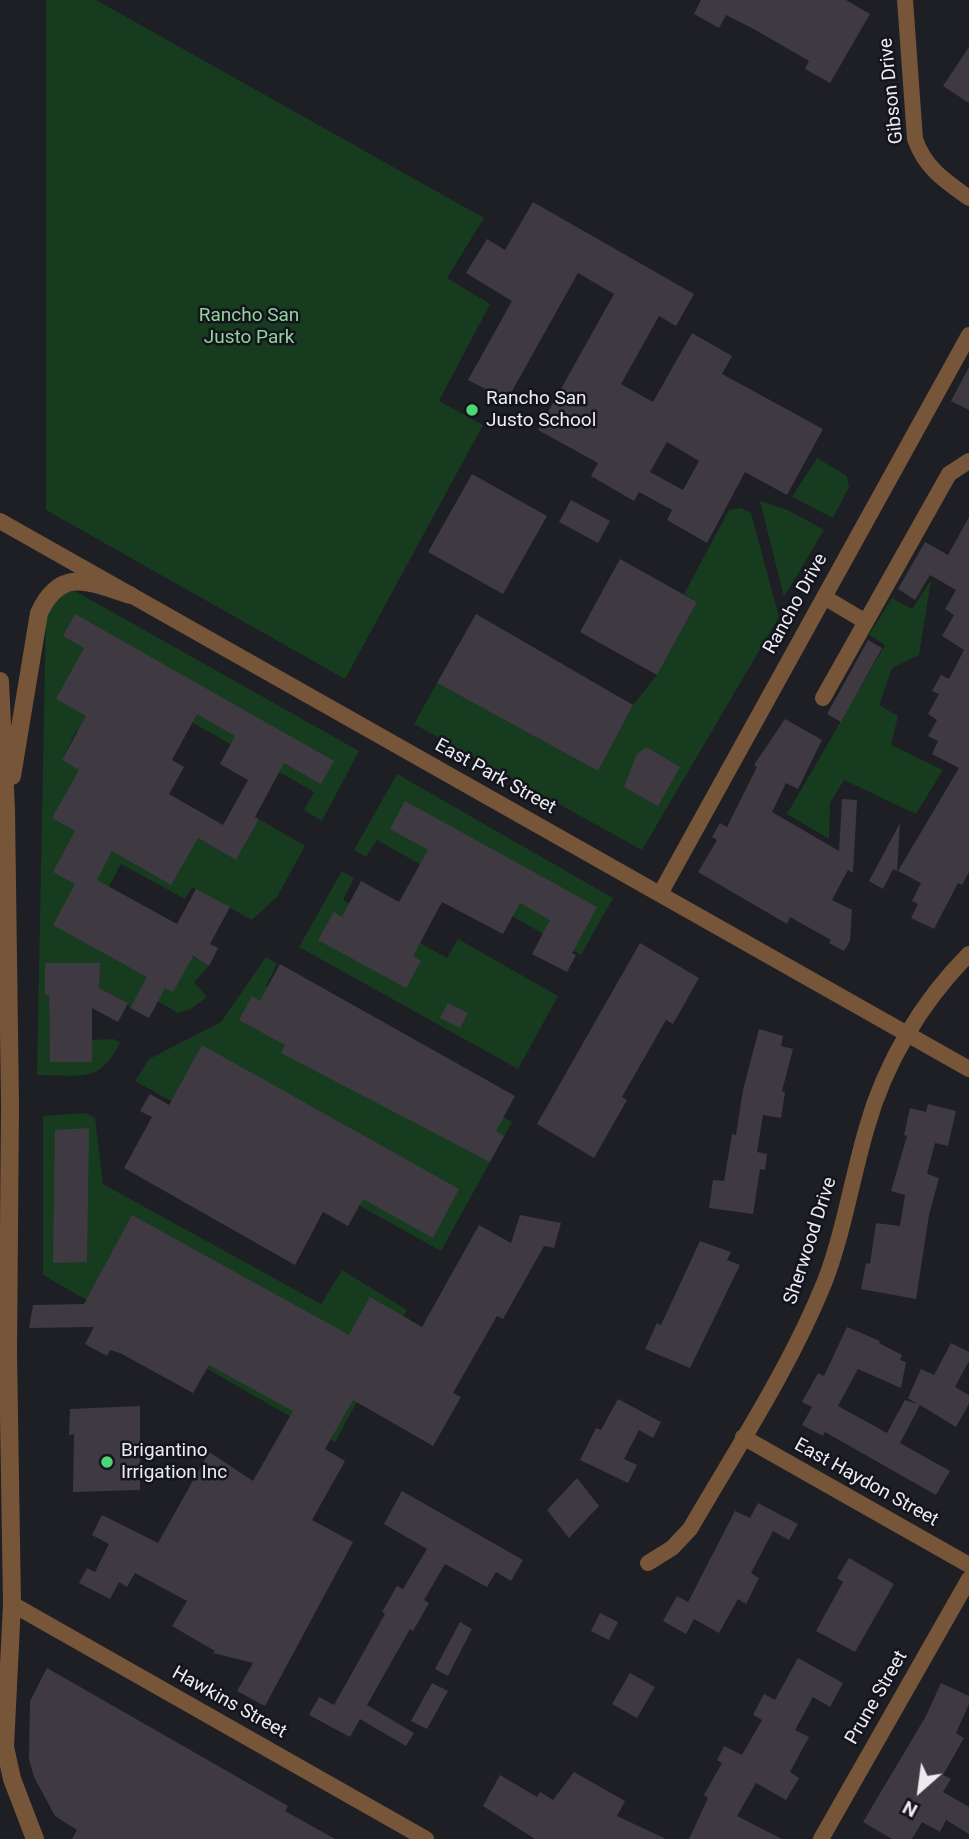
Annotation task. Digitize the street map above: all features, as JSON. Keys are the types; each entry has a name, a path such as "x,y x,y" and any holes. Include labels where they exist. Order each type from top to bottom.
{"street":[{"name":"Gibson Drive","path":"905,0 915,139 920,155 931,170 969,198"},
{"name":"Rancho Drive","path":"660,894 969,334"},
{"path":"823,698 949,474 969,461"},
{"name":"East Park Street","path":"0,521 969,1069"},
{"path":"6,810 39,613 47,596 64,583 74,581 130,595"},
{"path":"824,597 866,622"},
{"path":"0,681 6,810 12,1604 5,1747 12,1779 35,1839"},
{"name":"Sherwood Drive","path":"648,1563 672,1548 690,1528 799,1339 826,1278 867,1126 892,1061 907,1033 969,954"},
{"name":"East Haydon Street","path":"743,1437 969,1565"},
{"name":"Prune Street","path":"821,1839 969,1579"},
{"name":"Hawkins Street","path":"12,1604 426,1839"}],"green space":[{"name":"Rancho San Justo Park","path":"46,0 96,0 484,218 447,278 490,304 439,401 483,425 345,679 46,510"},
{"path":"817,458 847,476 849,487 833,518 792,497"},
{"path":"760,501 788,510 824,530 784,597"},
{"path":"741,508 751,513 779,617 642,850 414,724 437,683 598,771 633,705 657,675 697,602 684,594 729,510"},
{"path":"931,580 919,655 892,668 879,705 898,716 891,745 943,770 916,814 844,780 830,803 829,839 787,814 885,645 869,635 892,598 912,609"},
{"path":"75,591 359,751 322,821 304,810 314,792 132,688 101,743 76,731 62,760 236,860 259,819 305,846 277,897 252,920 192,887 185,899 121,864 99,905 209,966 194,982 207,997 189,1010 178,1013 140,991 130,1008 127,1002 99,988 99,963 46,963 46,995 96,995 49,1006 50,1062 91,1062 92,1040 113,1039 120,1042 104,1066 96,1072 77,1076 37,1075 46,611 65,592"},
{"path":"397,774 613,898 581,955 377,840 366,857 354,850"},
{"path":"342,871 354,878 343,900 447,958 458,939 558,996 518,1069 299,947"},
{"path":"266,957 277,964 266,986 512,1122 441,1251 135,1081 149,1059 221,1022"},
{"path":"86,1113 95,1118 103,1184 321,1304 342,1270 407,1310 335,1442 43,1275 43,1116"}],"building":[{"path":"701,0 846,0 870,14 830,83 805,69 809,61 752,28 726,15 719,28 694,14"},
{"path":"969,47 969,103 943,86"},
{"path":"533,202 694,294 676,326 659,316 621,384 653,402 692,333 732,356 722,374 823,429 787,495 745,472 707,543 667,520 672,510 639,492 634,501 591,476 598,463 538,430 614,294 578,273 507,400 468,380 512,301 466,273 487,239 505,250","holes":["667,442 699,461 683,490 650,472"]},
{"path":"969,367 969,410 951,401"},
{"path":"472,474 547,516 503,594 428,552"},
{"path":"571,500 610,521 598,543 559,522"},
{"path":"969,517 969,872 962,885 958,883 934,929 911,918 918,904 912,901 921,883 898,871 959,768 932,754 938,741 928,736 937,720 928,714 939,694 932,691 941,675 949,679 964,650 942,636 954,615 945,609 956,590 930,575 915,600 898,589 925,542 948,555"},
{"path":"620,559 697,602 657,675 580,632"},
{"path":"75,614 334,761 321,784 284,763 255,817 259,819 236,860 198,838 171,885 112,851 97,880 177,924 196,889 230,907 210,944 218,948 209,966 193,956 173,992 165,988 149,1018 130,1008 147,977 53,925 75,884 53,872 75,831 52,818 79,770 62,760 86,716 56,699 84,648 63,636","holes":["197,714 235,736 220,764 248,780 223,825 169,794 184,767 172,760"]},
{"path":"476,614 633,705 598,771 437,683"},
{"path":"868,640 882,648 841,722 827,714"},
{"path":"785,719 822,740 798,789 786,783 772,812 839,851 842,799 857,800 853,873 848,870 832,900 852,910 850,941 844,951 829,943 831,940 790,917 787,924 698,872 717,840 712,837 720,823 727,827 757,767 754,765"},
{"path":"646,747 680,767 658,806 624,787 637,754"},
{"path":"405,801 597,907 572,953 576,955 567,972 532,954 550,920 520,903 503,934 442,902 413,956 421,961 406,988 318,940 334,912 342,917 361,881 399,902 428,850 390,829"},
{"path":"900,823 897,871 893,869 883,889 869,881"},
{"path":"640,943 699,978 673,1024 666,1020 622,1097 627,1100 594,1158 537,1124"},
{"path":"45,963 100,963 99,988 128,1003 118,1022 92,1008 92,1062 50,1062 49,995 45,995"},
{"path":"280,964 515,1096 496,1131 504,1136 490,1162 281,1053 285,1045 239,1020 252,996 260,1001"},
{"path":"448,1003 468,1013 460,1028 440,1018"},
{"path":"759,1029 783,1036 781,1046 793,1049 782,1091 785,1092 781,1118 763,1115 757,1152 767,1154 765,1170 760,1169 753,1214 709,1208 713,1180 724,1181 732,1134 736,1135 743,1090"},
{"path":"202,1045 459,1189 433,1238 363,1199 348,1226 323,1212 295,1265 124,1168 152,1117 140,1111 150,1094 169,1105"},
{"path":"928,1104 956,1111 948,1146 935,1143 927,1174 939,1178 929,1215 916,1299 861,1289 866,1263 870,1264 876,1223 900,1226 905,1195 891,1191 907,1136 904,1135 910,1108 926,1112"},
{"path":"89,1128 87,1262 53,1263 55,1130"},
{"path":"132,1215 349,1335 370,1297 422,1327 479,1225 511,1243 520,1215 561,1223 554,1248 544,1246 503,1319 497,1316 453,1393 461,1397 433,1446 353,1400 325,1449 345,1461 312,1520 353,1542 265,1706 237,1691 253,1663 213,1653 215,1651 172,1626 187,1601 135,1573 127,1587 119,1582 110,1599 79,1583 87,1568 95,1572 109,1544 92,1535 102,1515 158,1543 209,1452 253,1481 293,1411 209,1365 193,1393 120,1353 110,1350 107,1356 85,1344 94,1327 29,1328 33,1305 84,1304"},
{"path":"700,1241 731,1252 727,1260 740,1265 690,1368 645,1349 657,1323 661,1325"},
{"path":"847,1327 880,1341 879,1343 902,1355 900,1360 906,1362 901,1388 858,1369 838,1406 887,1433 905,1400 917,1404 908,1398 921,1369 934,1375 951,1343 969,1352 969,1361 955,1387 969,1395 969,1404 956,1427 920,1405 900,1443 950,1471 936,1495 825,1432 823,1436 802,1425 812,1407 802,1402 818,1373 824,1376"},
{"path":"618,1399 661,1422 653,1438 639,1430 624,1459 637,1465 628,1483 580,1460 596,1428 601,1430"},
{"name":"Brigantino Irrigation Inc","path":"140,1406 140,1490 73,1492 74,1434 69,1435 70,1409"},
{"path":"577,1478 599,1506 569,1538 547,1510"},
{"path":"402,1491 523,1560 511,1581 496,1572 487,1587 445,1564 424,1600 429,1603 413,1631 410,1629 367,1705 414,1733 406,1746 360,1719 350,1737 309,1715 319,1697 334,1705 385,1614 382,1612 397,1586 403,1589 427,1549 384,1524"},
{"path":"758,1503 798,1524 789,1540 773,1531 751,1573 759,1578 746,1604 738,1599 719,1633 694,1619 686,1634 663,1621 677,1596 688,1602 735,1511 750,1518"},
{"path":"849,1558 894,1584 855,1652 816,1631 843,1582 837,1578"},
{"path":"600,1613 618,1622 609,1640 591,1631"},
{"path":"460,1622 472,1629 448,1676 435,1669"},
{"path":"798,1658 843,1683 830,1707 813,1697 795,1730 809,1737 790,1772 799,1778 786,1800 756,1783 737,1816 782,1839 689,1839 708,1798 704,1795 722,1763 717,1760 724,1746 742,1755 762,1720 753,1715 764,1694 775,1700"},
{"path":"47,1668 288,1806 285,1811 335,1839 72,1839 77,1830 55,1816 34,1777 29,1759 30,1701"},
{"path":"630,1673 655,1687 637,1718 612,1704"},
{"path":"432,1683 448,1691 427,1729 411,1721"},
{"path":"941,1683 969,1696 969,1704 956,1733 964,1738 943,1775 951,1779 943,1792 969,1807 969,1834 946,1820 940,1832 922,1822 912,1839 892,1839 863,1822 926,1716"},
{"path":"574,1772 625,1801 617,1816 666,1839 535,1839 483,1806 500,1775 537,1797 540,1792 553,1800"}],"place":[{"name":"Rancho San Justo School","path":"472,410"},
{"name":"Brigantino Irrigation Inc","path":"107,1462"}]}
